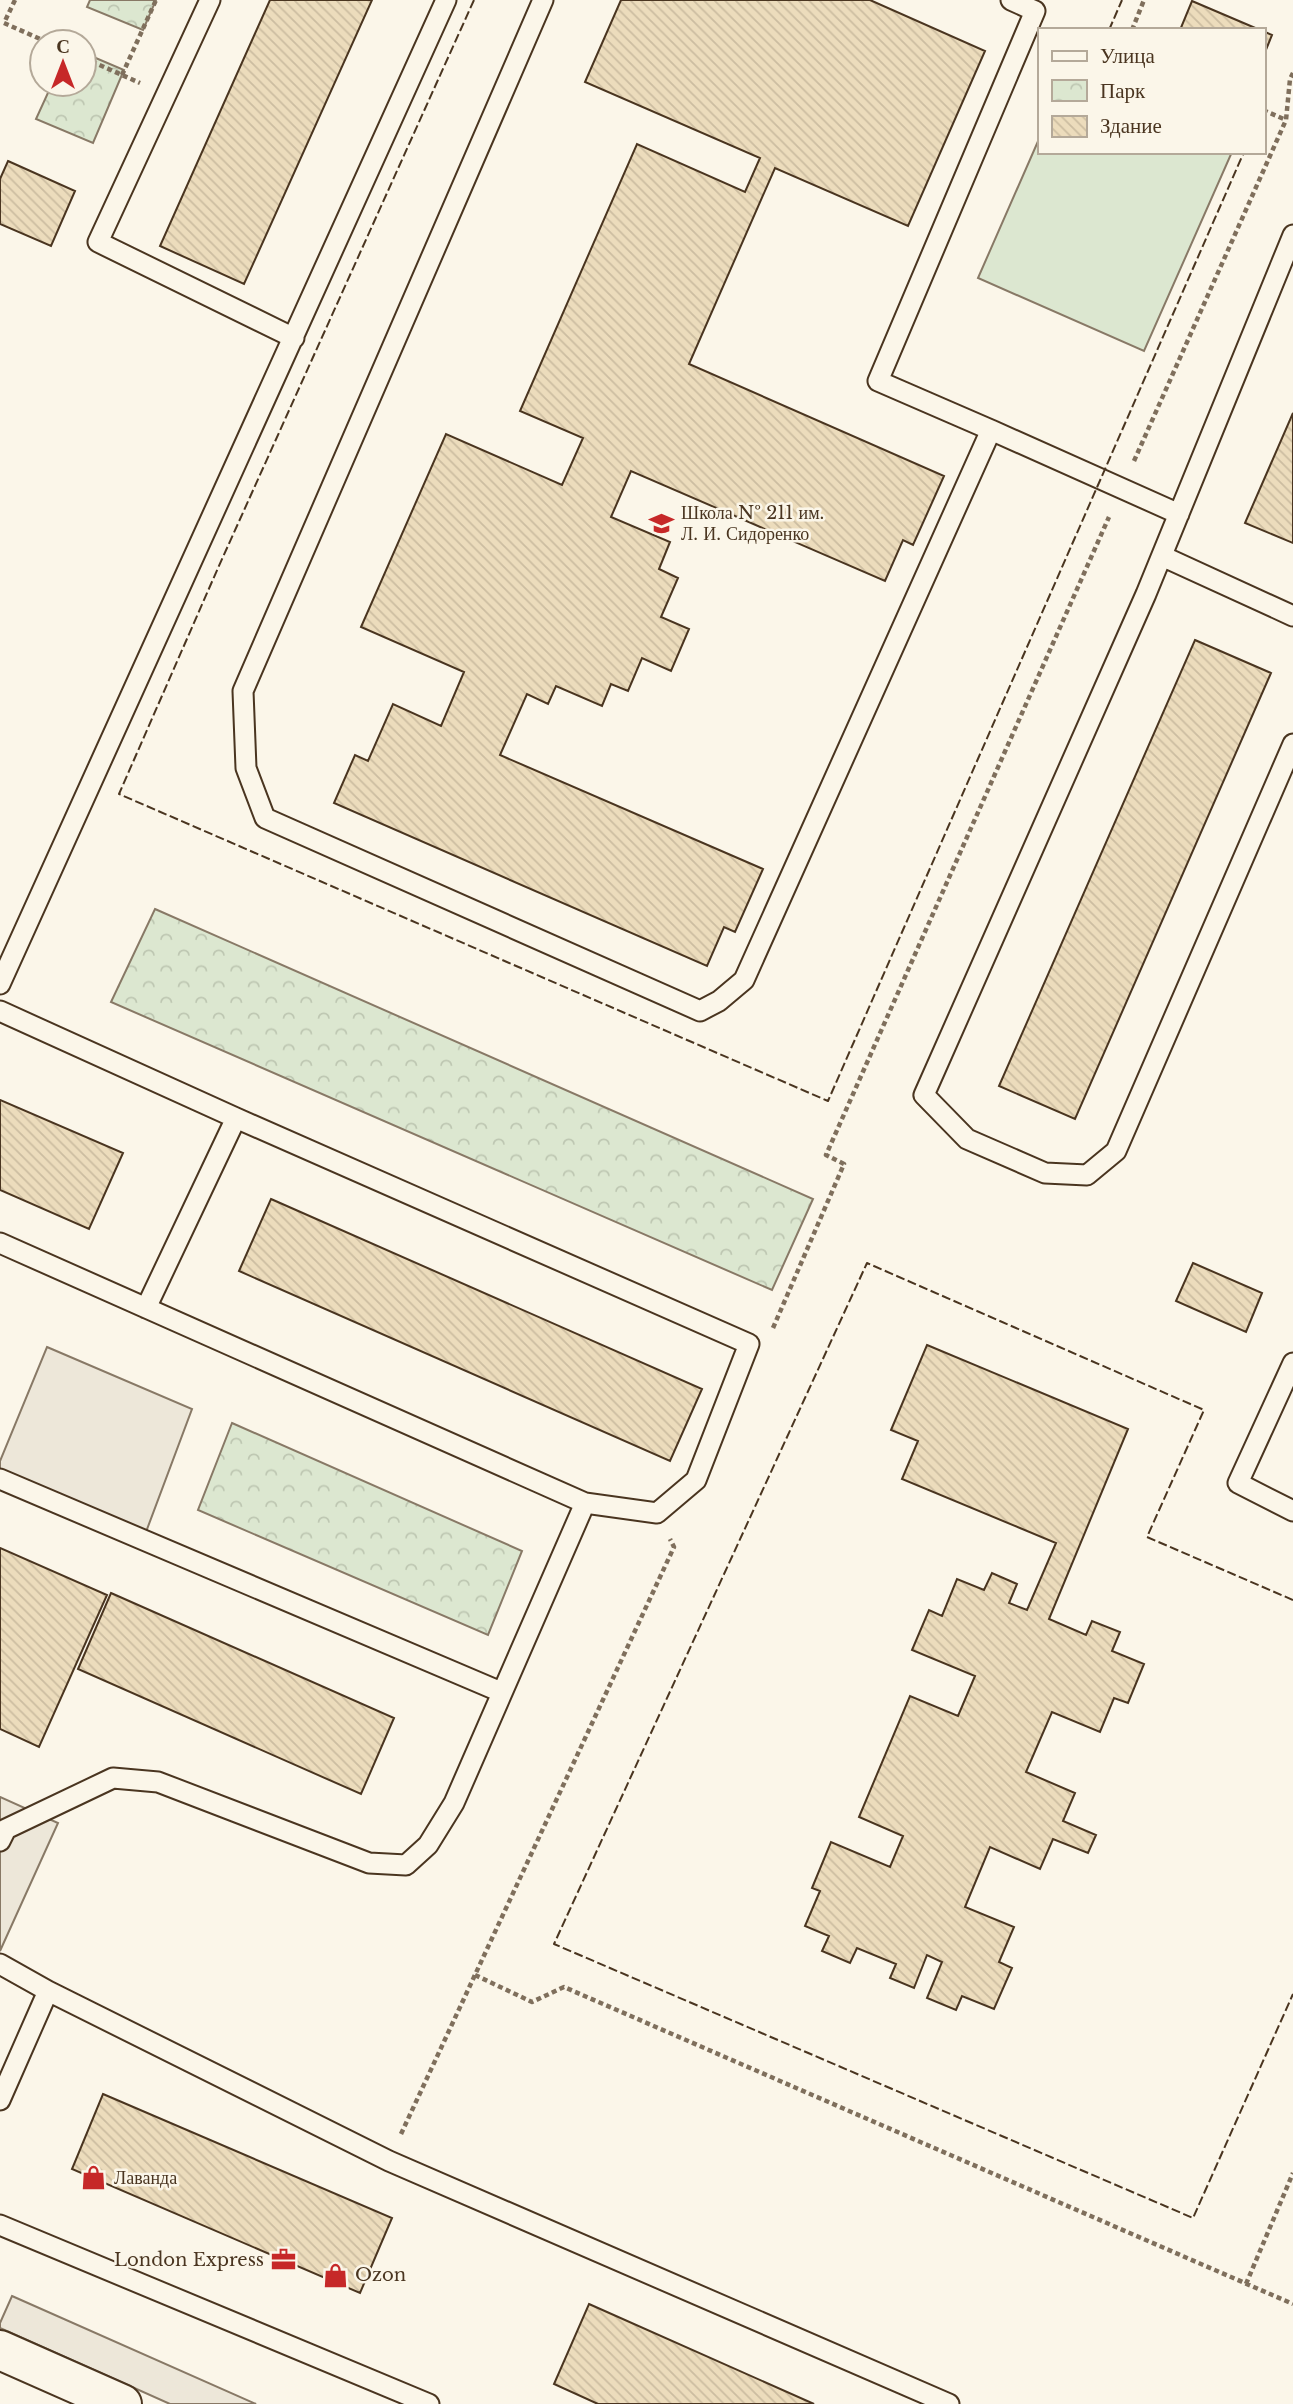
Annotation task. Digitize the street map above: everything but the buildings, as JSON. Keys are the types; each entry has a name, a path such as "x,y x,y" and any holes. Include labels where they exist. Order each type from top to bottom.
{"street":[{"path":"0,2350 122,2404"}],"lane":[{"path":"210,0 98,242 294,338"},
{"path":"0,984 446,0"},
{"path":"544,0 243,691 246,768 265,818 700,1011 719,1001 744,980 990,430"},
{"path":"1012,0 1035,11 878,381 1179,514"},
{"path":"1293,235 1162,556 924,1095 967,1139 1045,1173 1087,1175 1116,1151 1293,744"},
{"path":"1162,556 1293,616"},
{"path":"0,1011 749,1344 696,1480 657,1513 585,1503 0,1243"},
{"path":"146,1308 236,1118"},
{"path":"1293,1363 1238,1483 1293,1511"},
{"path":"0,1479 502,1692"},
{"path":"0,1841 6,1829 113,1778 158,1782 369,1863 406,1864 428,1845 454,1803 585,1503"},
{"path":"0,1964 48,1991 389,2161 949,2404"},
{"path":"0,2099 48,1991"},
{"path":"0,2225 429,2404"}],"path":[{"path":"15,0 5,23 28,33"},
{"path":"98,64 122,75 156,0"},
{"path":"1133,28 1144,0"},
{"path":"749,1344 764,1349 845,1164 826,1155 1286,120 1293,73"},
{"path":"1265,111 1286,120"},
{"path":"389,2161 674,1547 657,1513"},
{"path":"475,1975 532,2001 564,1987 1293,2304"},
{"path":"1246,2284 1293,2173"}],"green space":[{"path":"90,0 156,0 143,30 87,7"},
{"path":"98,59 124,70 93,143 36,119 46,98 98,98"},
{"path":"1038,141 1038,154 1231,154 1144,351 978,278"},
{"path":"155,909 813,1199 772,1290 111,1002"},
{"path":"232,1423 522,1551 488,1635 198,1510"}],"shaded area":[{"path":"47,1347 192,1409 143,1540 0,1479 0,1461"},
{"path":"0,1797 58,1823 0,1951"},
{"path":"12,2296 256,2404 170,2404 0,2328"}],"fence":[{"path":"474,0 119,794 828,1101 1243,154"},
{"path":"1110,28 1122,0"},
{"path":"1293,1600 1147,1537 1204,1410 867,1263 554,1944 1193,2218 1293,1994"}],"place":[{"name":"Школа № 211 им. Л. И. Сидоренко","path":"661,523"},
{"name":"Лаванда","path":"94,2178"},
{"name":"London Express","path":"284,2260"},
{"name":"Ozon","path":"335,2275"}]}
